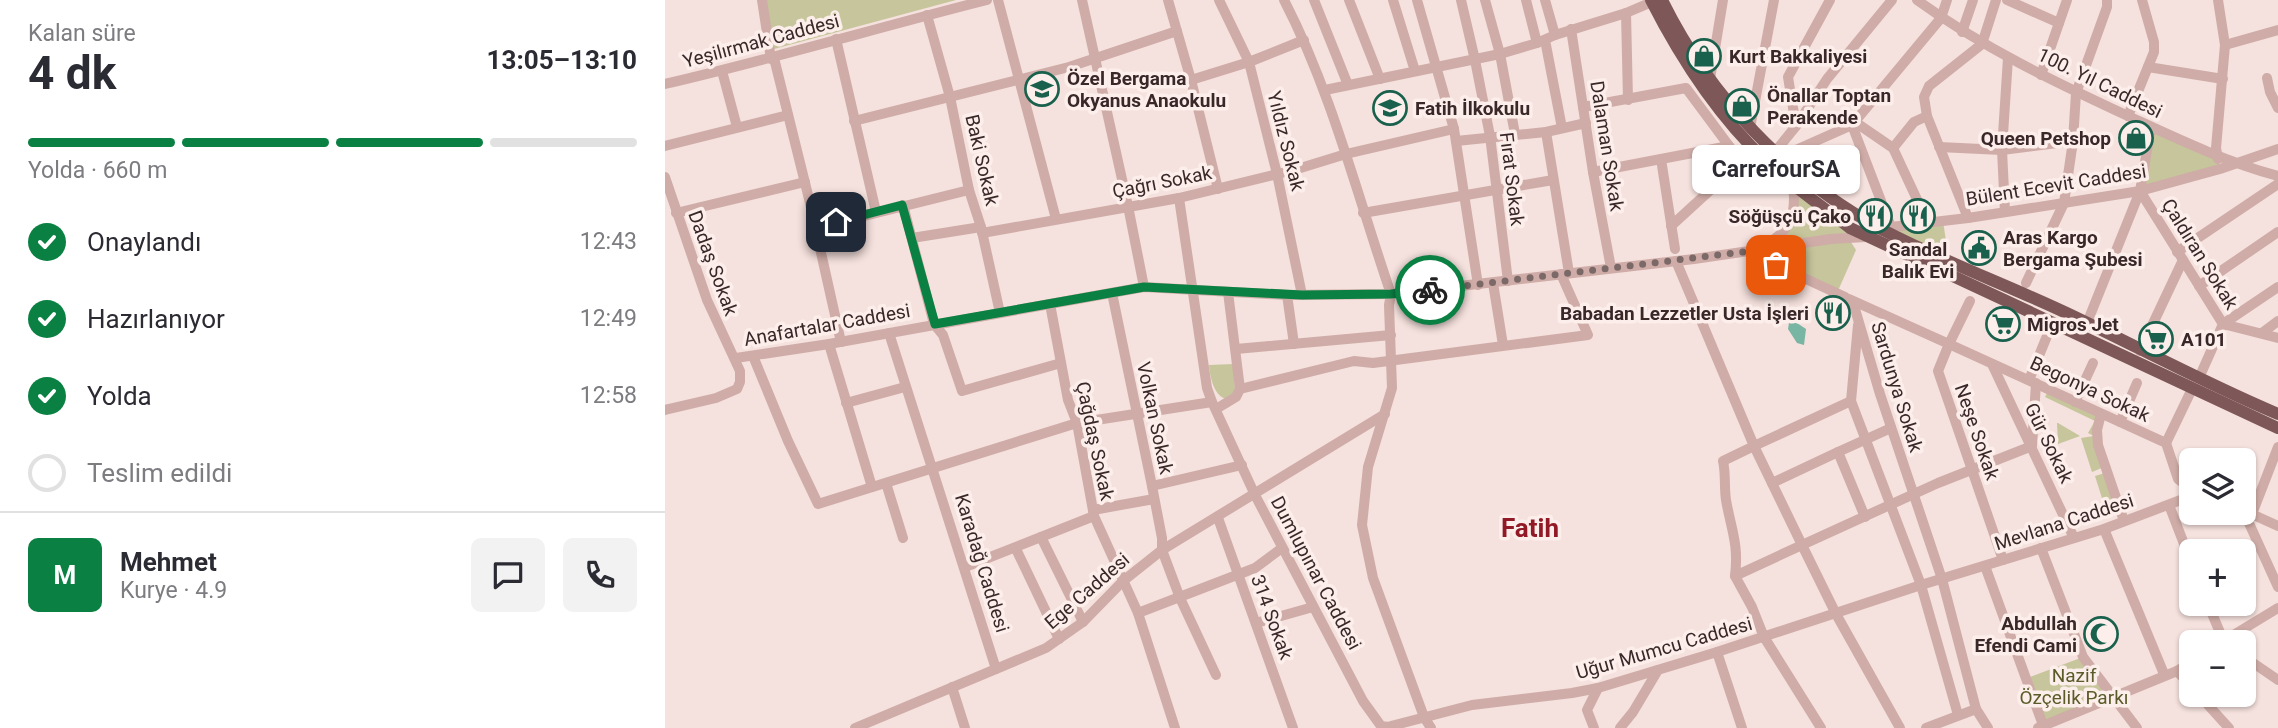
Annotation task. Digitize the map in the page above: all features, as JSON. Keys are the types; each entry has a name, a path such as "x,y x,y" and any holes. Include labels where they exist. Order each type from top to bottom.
{"main road":[{"path":"1655,1 1674,24 1710,79 1750,128 1777,155 1828,195 1869,221 2087,323 2278,428"},
{"path":"1655,1 1683,60 1744,138 1793,184 1859,234 2195,384 2278,414"}],"street":[{"path":"762,0 772,59 805,182 841,342"},
{"name":"Yeşilırmak Caddesi","path":"665,84 772,59 836,39 987,0"},
{"path":"998,0 1056,219"},
{"path":"1082,0 1144,287"},
{"path":"1168,0 1191,80 1217,189"},
{"name":"Yıldız Sokak","path":"1219,0 1248,62 1277,174 1302,295"},
{"path":"1284,0 1325,90 1391,294 1392,388 1369,467 1362,525 1373,578 1424,717 1431,728"},
{"path":"1314,0 1348,85"},
{"path":"1349,0 1380,79"},
{"path":"1393,0 1415,71"},
{"path":"1417,0 1454,129 1478,285"},
{"name":"Fırat Sokak","path":"1461,0 1490,136 1508,281"},
{"path":"1485,0 1500,54 1515,134"},
{"path":"1526,0 1546,39"},
{"path":"1545,0 1546,39 1562,128"},
{"path":"1710,79 1723,0"},
{"path":"1750,128 1774,0"},
{"path":"1796,126 1787,77 1830,0"},
{"path":"1777,155 1827,79 1892,0"},
{"name":"100. Yıl Caddesi","path":"1917,0 1962,32 2076,93 2233,164 2278,176"},
{"path":"1777,155 1854,124 1941,18 1947,0"},
{"path":"1962,32 1973,0"},
{"path":"1968,218 1927,116 1924,97 1929,86 1983,44 1996,0"},
{"path":"2007,0 2059,23"},
{"path":"2041,75 2067,0"},
{"path":"2026,283 2064,203 2073,142 2076,93 2107,7 2107,0"},
{"path":"2128,116 2154,52 2154,41 2142,0"},
{"path":"2218,0 2225,45 2216,148 2220,169"},
{"path":"1325,90 1500,54 1655,1"},
{"path":"1626,13 1628,100"},
{"name":"Baki Sokak","path":"927,15 950,97 969,190 1000,313"},
{"name":"Dalaman Sokak","path":"1571,29 1611,268"},
{"path":"2225,45 2278,30"},
{"path":"854,121 1019,81 1177,31"},
{"path":"836,39 876,212"},
{"path":"1191,80 1304,40"},
{"path":"2005,212 2002,150 2008,58"},
{"path":"2148,67 2223,79"},
{"path":"722,71 737,127"},
{"path":"2267,78 2278,108"},
{"path":"1583,107 1686,88 1741,162 1671,226"},
{"path":"665,146 787,115"},
{"path":"1893,148 1914,122 1927,116"},
{"path":"1456,142 1490,136 1546,132 1586,123"},
{"path":"1854,124 1893,148 1928,223"},
{"path":"1854,124 1887,228"},
{"path":"2087,323 2140,191 2151,127"},
{"name":"Çağrı Sokak","path":"912,238 1056,219 1179,198 1454,129"},
{"path":"1240,388 1354,361 1392,361 1588,335 1565,273 1546,132"},
{"path":"1939,147 2002,150 2073,142"},
{"path":"1593,172 1729,146"},
{"name":"Bülent Ecevit Caddesi","path":"1859,234 2140,191 2220,169 2278,149"},
{"path":"1661,159 1675,249"},
{"name":"Dadaş Sokak","path":"665,177 707,299 724,340 736,358"},
{"path":"1363,213 1553,180"},
{"path":"676,213 805,182"},
{"path":"1751,251 1779,238 1790,224 1795,200 1793,184"},
{"path":"2140,351 2180,256 2278,184"},
{"path":"816,228 969,190"},
{"name":"Çaldıran Sokak","path":"2140,191 2223,324 2278,338"},
{"path":"1179,198 1207,388 1255,495"},
{"path":"902,205 935,324 943,335 962,391 1061,363"},
{"path":"1859,234 1869,221"},
{"path":"2199,286 2278,232"},
{"name":"Anafartalar Caddesi","path":"740,382 736,358 889,334 1144,287 1287,295 1391,294 1677,261 1859,234"},
{"path":"1776,265 1780,247"},
{"path":"1751,251 1949,344"},
{"path":"1677,261 1753,446 1836,614 1900,728"},
{"path":"1493,283 1503,345"},
{"path":"2166,443 2223,324 2278,287"},
{"path":"753,356 818,504 1077,423 1214,406 1236,397 1240,388 1229,292"},
{"name":"Volkan Sokak","path":"1112,293 1162,538 1161,550 1216,675"},
{"path":"1287,295 1294,344"},
{"name":"Sardunya Sokak","path":"1845,297 1855,309 1891,428 1942,579 1976,709 1988,728"},
{"name":"Neşe Sokak","path":"1970,301 1938,371 2003,560"},
{"name":"Çağdaş Sokak","path":"1050,304 1068,400 1077,423 1093,513 1138,613 1175,728"},
{"path":"1858,319 1851,401 1921,585 1958,715"},
{"path":"2262,333 2278,321"},
{"name":"Karadağ Caddesi","path":"889,334 996,669"},
{"path":"1236,349 1391,335"},
{"path":"1735,576 1971,469 2032,446 2032,382 2047,336"},
{"path":"829,344 872,487"},
{"name":"Begonya Sokak","path":"1949,344 2166,443 2179,480"},
{"name":"Gür Sokak","path":"1991,363 2074,538"},
{"path":"2075,402 2093,363"},
{"path":"665,410 716,398 737,389 740,382 761,377"},
{"path":"2120,422 2137,383"},
{"path":"846,403 905,387"},
{"path":"1821,728 1764,637 1735,576 1738,558 1726,499 1723,461 1851,401"},
{"name":"Dumlupınar Caddesi","path":"1385,414 1255,495 1363,701 1385,727"},
{"path":"2101,414 2097,430 2098,444 2124,521"},
{"path":"1772,483 1891,428"},
{"path":"2256,491 2278,447"},
{"path":"1838,452 1865,517"},
{"path":"1152,486 1242,465"},
{"path":"886,483 903,538"},
{"name":"Ege Caddesi","path":"857,728 1046,648 1083,622 1123,581 1161,550 1255,495"},
{"path":"965,567 1016,548 1093,513 1154,499"},
{"name":"Mevlana Caddesi","path":"1942,579 2103,529 2179,501"},
{"path":"2169,505 2182,539"},
{"path":"2256,516 2278,526"},
{"name":"314 Sokak","path":"1218,518 1293,728"},
{"path":"2252,525 2278,587"},
{"path":"2103,529 2164,674"},
{"path":"1041,537 1083,622"},
{"path":"1016,548 1059,639"},
{"path":"1138,613 1255,568 1282,548"},
{"path":"2041,548 2083,657 2137,728"},
{"path":"1985,566 2040,726 2059,724 2164,674 2177,670 2179,672"},
{"name":"Uğur Mumcu Caddesi","path":"1385,727 1472,705 1598,688 1942,579"},
{"path":"1256,623 1313,607"},
{"path":"2242,630 2278,608"},
{"path":"1717,652 1742,728"},
{"path":"2256,665 2278,680"},
{"path":"1620,728 1633,712 1658,669"},
{"path":"952,687 965,728"},
{"path":"1594,728 1587,710 1598,688"},
{"path":"2210,707 2228,728"},
{"path":"1926,728 1976,709"}],"green space":[{"path":"766,0 956,0 774,49"},
{"path":"2151,127 2217,155 2220,169 2140,191"},
{"path":"1793,184 1853,230 1834,238 1849,239 1856,250 1837,293 1776,265 1780,247 1751,251 1790,224"},
{"path":"1943,221 1949,261 1891,227"},
{"path":"1234,364 1235,392 1227,399 1216,391 1209,365"},
{"path":"2048,391 2099,415 2104,467 2092,472 2081,438 2094,436 2088,433 2095,421 2045,397"},
{"path":"2058,423 2080,436 2058,444"},
{"path":"2105,473 2119,511 2107,514 2095,476"},
{"name":"Nazif Özçelik Parkı","path":"2083,657 2114,697 2043,725 2025,679"}],"shaded area":[{"path":"1794,321 1806,329 1804,345 1797,343 1788,329 1789,323"}],"way so far":[{"path":"1430,290 1751,251 1776,265"}],"place":[{"name":"Kurt Bakkaliyesi","path":"1704,56"},
{"name":"Özel Bergama Okyanus Anaokulu","path":"1042,89"},
{"name":"Önallar Toptan Perakende","path":"1742,106"},
{"name":"Fatih İlkokulu","path":"1390,108"},
{"name":"Queen Petshop","path":"2136,138"},
{"name":"Söğüşçü Çako","path":"1875,216"},
{"name":"Sandal Balık Evi","path":"1918,216"},
{"name":"Aras Kargo Bergama Şubesi","path":"1979,248"},
{"name":"CarrefourSA","path":"1776,265"},
{"name":"Babadan Lezzetler Usta İşleri","path":"1833,313"},
{"name":"Migros Jet","path":"2003,324"},
{"name":"A101","path":"2156,339"},
{"name":"Abdullah Efendi Cami","path":"2101,634"}],"district":[{"name":"Fatih","path":"1530,528"}],"route":[{"path":"836,222 902,205 935,324 1144,287 1302,295 1391,294 1430,290"}]}
